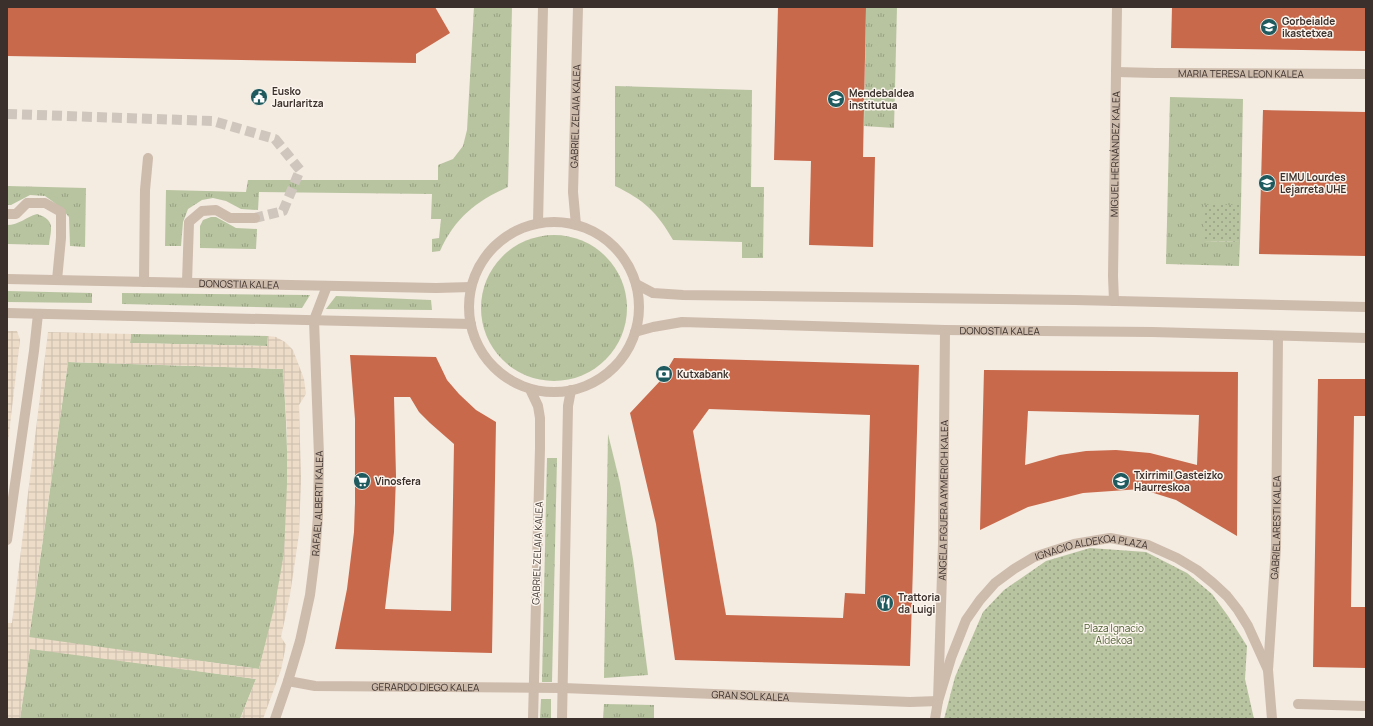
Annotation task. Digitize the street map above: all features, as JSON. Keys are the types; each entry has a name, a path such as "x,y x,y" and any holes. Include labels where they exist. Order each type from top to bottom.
{"street":[{"path":"538,223 542,7"},
{"name":"GABRIEL ZELAIA KALEA","path":"576,225 573,192 578,7"},
{"name":"MIGUEL HERNÁNDEZ KALEA","path":"1114,301 1113,276 1117,7"},
{"name":"MARIA TERESA LEON KALEA","path":"1116,72 1366,74"},
{"path":"144,282 145,190 148,158"},
{"path":"7,214 16,214 27,203 45,203 61,212 61,238 57,280"},
{"path":"187,282 189,222 202,211 216,210 230,218 255,218"},
{"path":"557,222 576,225 596,234 614,247 631,271 636,284 639,308 635,332 626,353 611,370 592,383 571,390 550,392 530,389 509,380 491,365 478,346 470,324 469,306 471,287 478,269 488,253 502,239 520,229 538,223 557,222"},
{"name":"DONOSTIA KALEA","path":"7,279 327,286 471,287"},
{"path":"636,284 654,293 683,295 1366,306"},
{"name":"RAFAEL ALBERTI KALEA","path":"275,719 300,641 310,595 315,555 318,516 319,456 314,320 327,286"},
{"path":"7,313 470,324"},
{"path":"7,540 38,314"},
{"name":"DONOSTIA KALEA","path":"635,332 653,326 682,322 945,330 1152,332 1366,338"},
{"name":"ANGELA FIGUERA AYMERICH KALEA","path":"935,719 938,701 943,543 945,330"},
{"name":"GABRIEL ARESTI KALEA","path":"1272,719 1268,670 1276,547 1278,336"},
{"name":"GABRIEL ZELAIA KALEA","path":"530,389 538,406 540,448 533,719"},
{"path":"562,719 568,406 571,390"},
{"name":"IGNACIO ALDEKOA PLAZA","path":"938,701 951,658 966,620 980,600 995,583 1034,557 1074,544 1110,538 1148,545 1177,558 1197,570 1213,583 1227,596 1238,610 1248,626 1268,670"},
{"name":"GERARDO DIEGO KALEA","path":"288,681 314,686 563,688"},
{"name":"GRAN SOL KALEA","path":"563,688 910,702 938,701"},
{"path":"1298,704 1366,706"}],"green space":[{"path":"474,7 512,7 508,187 486,198 468,212 452,229 440,251 432,252 432,239 439,238 441,219 431,219 432,194 259,192 258,210 241,209 226,201 213,198 202,200 188,209 183,222 181,246 165,246 166,190 246,192 248,180 438,180 438,165 453,159 463,146 467,130"},
{"path":"866,7 897,7 894,128 864,126"},
{"path":"615,86 752,90 751,187 764,187 763,258 742,258 742,242 673,240 649,208 634,196 615,186"},
{"path":"1170,97 1243,99 1241,205 1204,205 1204,241 1240,242 1239,266 1166,264"},
{"path":"7,186 86,188 85,247 70,246 69,217 52,201 45,196 30,195 11,205 7,205"},
{"path":"1204,205 1241,205 1240,242 1204,241"},
{"path":"37,214 43,216 50,222 51,230 49,245 7,244 7,225 15,224"},
{"path":"216,217 236,228 257,229 256,249 200,248 200,226 203,220"},
{"path":"547,235 561,235 589,243 601,251 611,261 622,280 626,294 626,322 619,343 611,355 601,365 582,376 561,381 547,381 519,373 507,365 497,355 486,336 481,315 481,301 489,273 497,261 507,251 526,240"},
{"path":"7,291 92,293 92,303 7,302"},
{"path":"122,293 310,295 302,308 122,304"},
{"path":"336,296 431,300 432,310 326,309"},
{"path":"131,334 268,336 267,346 130,343"},
{"path":"68,362 283,369 287,460 286,529 280,582 259,669 29,638"},
{"path":"608,434 620,483 633,559 648,675 604,678"},
{"path":"547,458 557,458 552,682 542,682"},
{"name":"Plaza Ignacio Aldekoa","path":"1090,548 1146,552 1187,573 1212,594 1247,646 1245,679 1254,719 944,719 955,677 983,612 1004,590 1046,561"},
{"path":"30,648 256,679 240,719 20,719"},
{"path":"541,699 551,699 551,719 540,719"},
{"path":"604,704 654,705 654,719 603,719"}],"shaded area":[{"path":"7,331 17,331 20,340 7,450"},
{"path":"48,332 131,334 130,343 267,346 268,336 276,337 285,342 293,350 304,379 306,394 299,405 301,479 299,534 290,595 281,637 286,645 281,670 263,719 240,719 256,679 30,649 20,719 7,719 7,623 12,623","holes":["68,362 283,369 287,431 287,484 284,553 275,604 259,669 29,637"]}],"building":[{"path":"7,7 435,7 450,33 416,54 416,63 7,56"},
{"path":"778,7 866,7 863,157 875,157 873,247 809,245 811,161 774,160"},
{"name":"Gorbeialde ikastetxea","path":"1172,7 1366,7 1366,51 1171,48"},
{"path":"1263,110 1366,112 1366,256 1259,254"},
{"path":"350,355 436,357 447,380 459,394 476,410 496,422 492,653 335,649 347,589 354,532 355,419","holes":["394,397 410,397 419,412 454,444 451,611 385,609 394,532 396,476"]},
{"path":"674,358 919,365 910,666 675,660 656,524 630,413 661,380","holes":["709,409 870,415 865,594 845,593 843,618 726,615 693,431"]},
{"path":"984,370 1238,372 1237,536 1176,500 1141,489 1083,493 1028,507 980,530","holes":["1028,411 1199,415 1197,465 1150,453 1116,450 1086,451 1060,455 1025,465"]},
{"path":"1318,379 1366,379 1366,416 1354,416 1351,607 1366,607 1366,668 1313,667"}],"tunnel":[{"path":"7,114 213,121 275,139 300,170 283,211 255,218"}],"place":[{"name":"Gorbeialde ikastetxea","path":"1269,27"},
{"name":"Eusko Jaurlaritza","path":"259,97"},
{"name":"Mendebaldea institutua","path":"836,99"},
{"name":"EIMU Lourdes Lejarreta UHE","path":"1267,183"},
{"name":"Kutxabank","path":"664,374"},
{"name":"Vinosfera","path":"362,481"},
{"name":"Txirrimil Gasteizko Haurreskoa","path":"1121,481"},
{"name":"Trattoria da Luigi","path":"885,603"}]}
